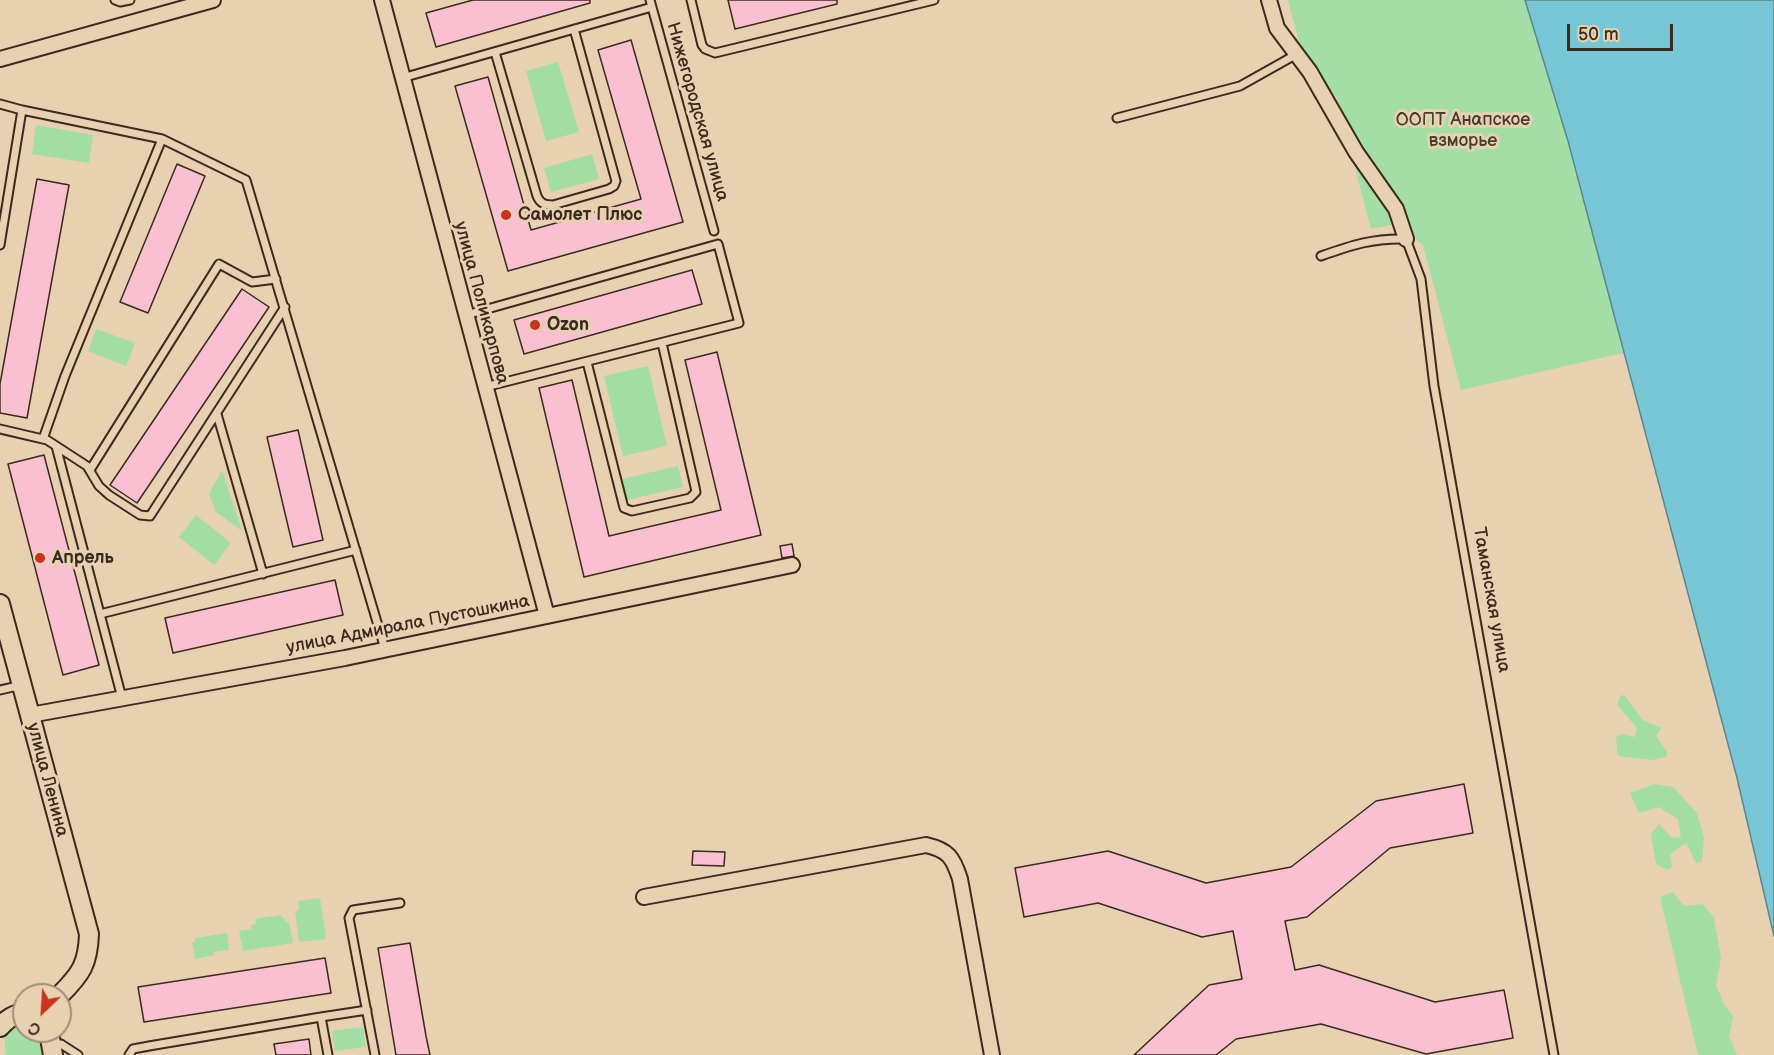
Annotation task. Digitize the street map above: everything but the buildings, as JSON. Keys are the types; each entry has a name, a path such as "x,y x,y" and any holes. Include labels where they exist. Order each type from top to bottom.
{"street":[{"path":"0,59 213,0"},
{"name":"улица Поликарпова","path":"382,0 547,616"},
{"path":"1269,0 1277,28 1310,72 1356,152 1396,209 1406,239"},
{"name":"улица Адмирала Пустошкина","path":"30,715 385,649 792,565"},
{"name":"улица Ленина","path":"0,604 89,934 88,956 71,983"},
{"path":"644,897 926,845 940,848 955,863 960,879 992,1055"},
{"path":"0,1027 7,1018 12,1016"}],"lane":[{"path":"116,0 120,2 130,0"},
{"path":"692,0 702,45 710,53 934,0"},
{"path":"402,78 574,29 651,4"},
{"name":"Нижегородская улица","path":"651,4 714,231"},
{"path":"495,52 539,201 545,205 553,205 609,189 614,186 616,175 574,29"},
{"path":"1117,118 1240,86 1297,54"},
{"path":"0,104 162,139 246,180 385,649"},
{"path":"0,245 22,110"},
{"path":"43,439 65,376 162,139"},
{"path":"1321,256 1354,244 1382,238 1406,239"},
{"name":"Таманская улица","path":"1406,239 1421,279 1434,386 1554,1055"},
{"path":"466,315 718,244 739,323 485,387"},
{"path":"90,470 219,264 252,282 276,279"},
{"path":"0,429 43,439 56,446 82,462 104,492 140,515 150,516 285,307"},
{"path":"587,362 624,508 632,511 690,498 696,492 662,343"},
{"path":"217,414 263,574"},
{"path":"56,446 122,698"},
{"path":"100,614 356,550"},
{"path":"0,690 22,685"},
{"path":"375,1055 349,918 353,910 400,903"},
{"path":"129,1055 133,1049 367,1010"},
{"path":"321,1017 328,1055"},
{"path":"58,1043 78,1055"}],"green space":[{"name":"ООПТ Анапское взморье","path":"1288,0 1543,0 1640,349 1461,390 1423,245 1396,224 1371,229 1336,95 1314,100"},
{"path":"558,62 579,132 546,141 526,71"},
{"path":"36,125 93,135 89,163 32,154"},
{"path":"592,154 599,179 551,192 544,168"},
{"path":"96,329 135,343 126,366 88,351"},
{"path":"648,366 667,446 623,456 604,376"},
{"path":"678,466 683,487 627,500 622,479"},
{"path":"222,470 242,531 216,512 209,494"},
{"path":"196,515 231,543 214,565 179,537"},
{"path":"1624,695 1643,720 1661,728 1656,736 1667,752 1666,757 1652,760 1618,756 1616,737 1622,734 1635,737 1637,728 1617,705 1620,696"},
{"path":"1654,784 1673,787 1697,813 1704,837 1702,862 1696,863 1686,843 1670,854 1672,867 1668,870 1656,864 1651,834 1659,824 1672,838 1681,837 1678,819 1659,807 1639,813 1630,793"},
{"path":"1673,892 1684,906 1703,904 1714,918 1721,958 1716,985 1733,1017 1729,1036 1737,1055 1698,1055 1660,897"},
{"path":"320,898 326,939 299,942 295,911 299,910 298,901"},
{"path":"281,915 282,919 285,918 285,922 289,922 293,943 243,951 239,931 251,929 251,925 256,924 255,919"},
{"path":"227,933 229,950 214,952 214,955 195,959 192,942 195,942 195,938"},
{"path":"12,1026 12,1043 41,1043 43,1055 6,1055 5,1037"},
{"path":"363,1027 366,1047 335,1051 332,1031"}],"water":[{"path":"1525,0 1774,0 1774,936 1737,778 1568,141"}],"place":[{"name":"Самолет Плюс","path":"506,215"},
{"name":"Ozon","path":"535,325"},
{"name":"Апрель","path":"40,558"}]}
